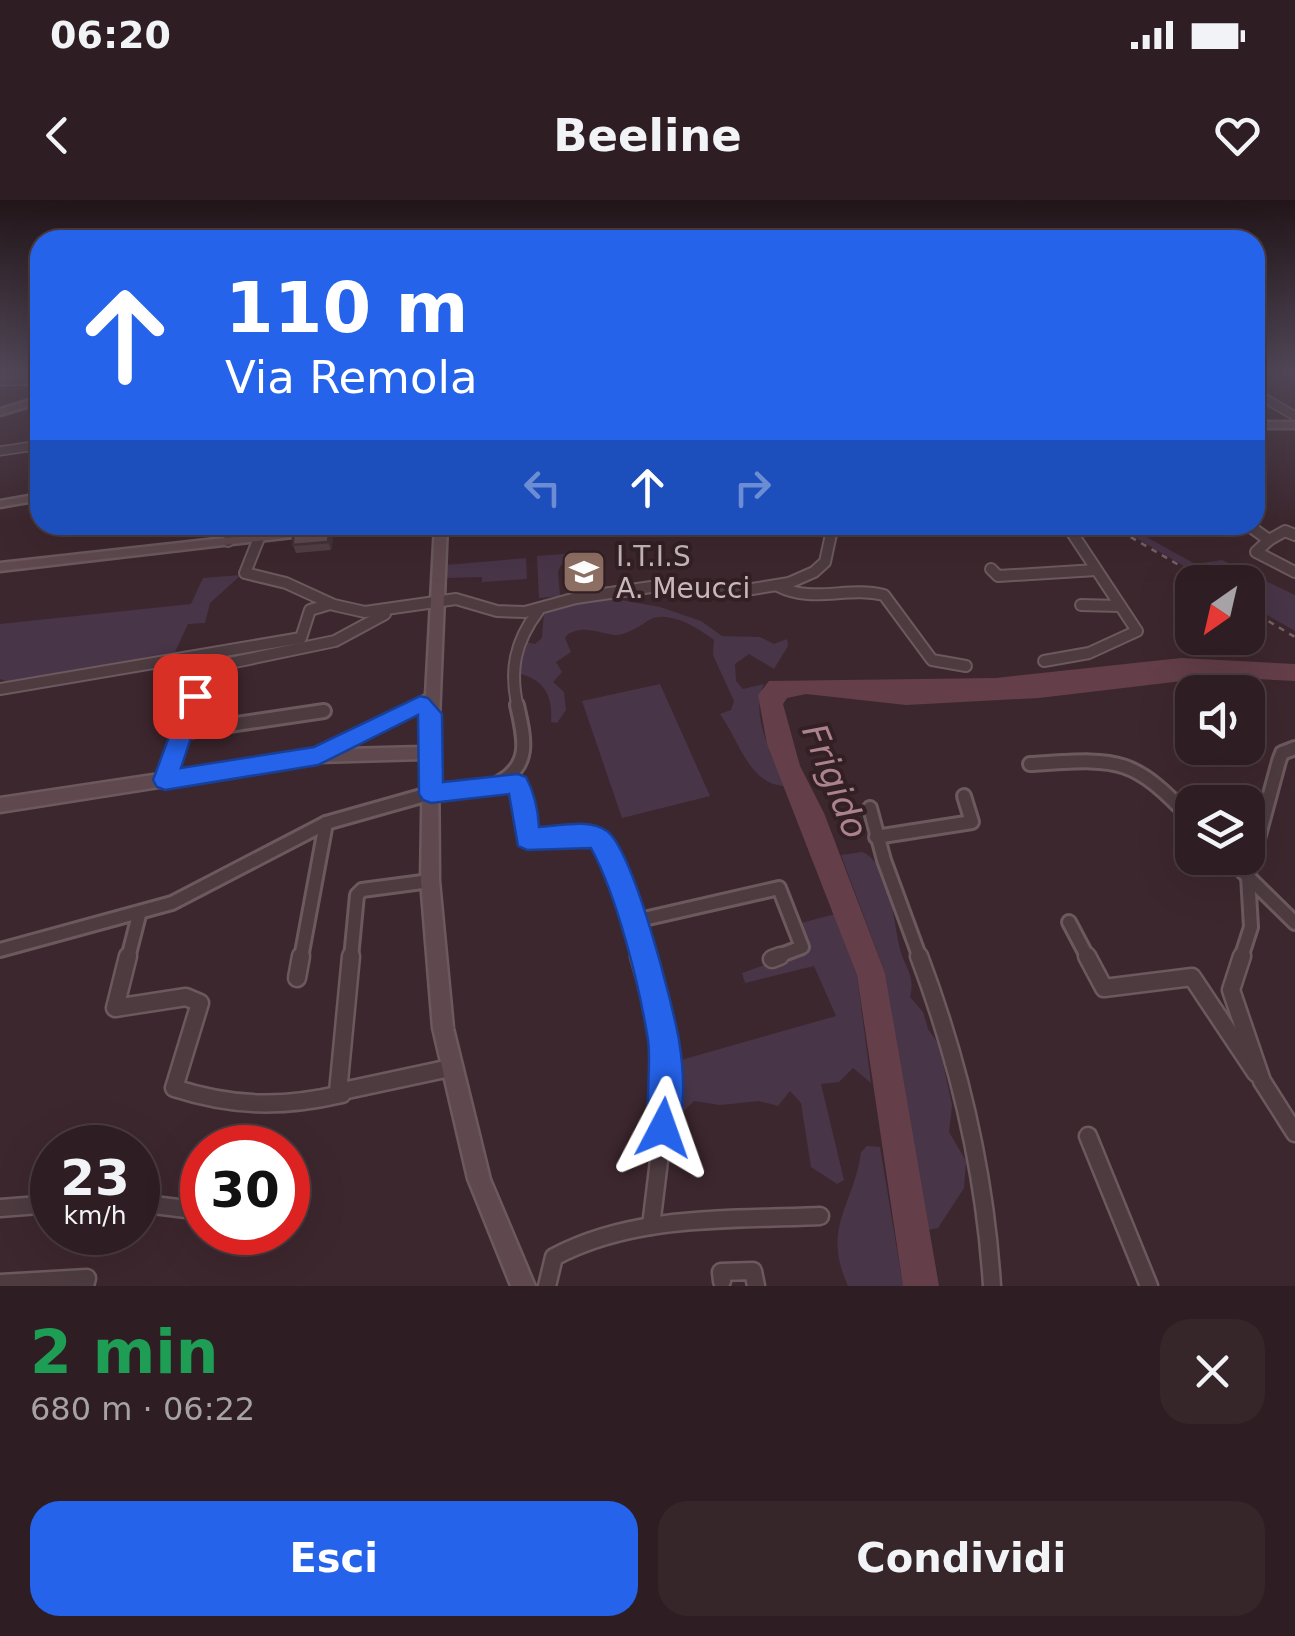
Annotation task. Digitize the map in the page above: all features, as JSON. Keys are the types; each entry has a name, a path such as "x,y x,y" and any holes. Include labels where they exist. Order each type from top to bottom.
{"main road":[{"path":"1265,424 1294,423"},
{"path":"0,504 30,499"},
{"path":"0,566 285,535"},
{"path":"440,535 426,753 434,963 450,1068 479,1179 522,1286"},
{"path":"318,756 428,705"},
{"path":"371,731 361,744 375,756"},
{"path":"0,805 318,756 426,753"},
{"path":"426,753 428,794"}],"street":[{"path":"0,451 30,446"},
{"path":"1295,536 1286,531 1256,552 1295,572"},
{"path":"228,541 233,535"},
{"path":"259,538 245,573 286,583 334,604 364,612 388,612 437,601 472,601 510,612 538,611 576,598 651,586 746,590 778,586 804,578 825,562 831,535"},
{"path":"1044,661 1089,653 1133,636 1135,628 1074,535"},
{"path":"1261,535 1268,540"},
{"path":"990,569 998,576 1096,570"},
{"path":"778,586 808,599 864,591 884,594 932,660 966,666"},
{"path":"0,689 301,638 314,596"},
{"path":"310,610 334,604"},
{"path":"1081,605 1120,606"},
{"path":"498,784 516,772 523,759 512,693 513,670 522,628 538,611"},
{"path":"225,664 335,641 388,612"},
{"path":"165,780 210,655"},
{"path":"182,732 324,710"},
{"path":"1262,1081 1231,990 1251,927 1248,876 1279,761 1282,754 1295,748"},
{"path":"1030,764 1126,762 1156,779 1175,801"},
{"path":"0,950 139,916 172,903 326,822 428,794 498,784 521,787 527,839 589,834 600,840 616,863 635,922 632,930 664,1040 667,1095 651,1226"},
{"path":"876,837 972,822 964,796"},
{"path":"870,808 876,837 938,1010 978,1158 989,1228 992,1286"},
{"path":"297,978 326,822"},
{"path":"1248,876 1295,923"},
{"path":"342,1094 337,1088 357,894 362,890 430,881"},
{"path":"635,922 779,888 802,948 772,960"},
{"path":"139,916 115,1008 186,997 200,1002 174,1088 226,1106 282,1108 450,1068"},
{"path":"1070,922 1104,988 1192,977 1295,1132"},
{"path":"1088,1136 1149,1286"},
{"path":"0,1208 30,1206"},
{"path":"547,1286 554,1257 566,1248 651,1226 820,1216"},
{"path":"722,1281 722,1272 752,1270 756,1286"},
{"path":"0,1283 88,1278 85,1286"}],"shaded area":[{"path":"1131,535 1143,535 1195,564 1222,560 1232,565 1182,565"},
{"path":"576,553 578,564 561,565 558,572 560,596 539,598 537,556"},
{"path":"526,558 527,579 482,582 482,577 446,578 446,565"},
{"path":"241,575 210,603 205,623 188,624 175,652 8,682 0,679 0,624 191,604 203,578"},
{"path":"1265,581 1295,595 1295,631 1265,614"},
{"path":"604,597 660,607 701,621 722,636 760,637 774,644 787,639 788,646 774,669 749,654 735,664 736,681 743,689 764,684 759,708 761,722 785,786 773,784 754,770 720,714 731,710 734,701 713,655 714,640 674,619 657,617 618,635 586,630 568,634 565,638 571,652 556,662 562,672 553,682 564,692 566,710 557,723 551,722 545,690 534,679 517,673 525,642 535,644 542,638 544,611 573,601"},
{"path":"1181,658 1295,664 1295,681 1265,679 1265,675 1175,675 1175,682 1039,698 906,705 806,694 787,698 783,704 800,766 824,813 885,973 939,1286 903,1286 857,975 767,744 758,695 769,681 996,678"},
{"path":"660,684 710,796 622,818 582,701"},
{"path":"862,852 871,858 884,879 910,976 910,997 923,1012 939,1045 952,1105 949,1132 966,1161 964,1188 938,1228 928,1230 885,973 841,855"},
{"path":"835,914 857,975 871,1083 853,1068 839,1082 821,1084 844,1180 837,1184 811,1167 801,1103 790,1091 778,1106 759,1101 720,1105 694,1101 675,1120 668,1117 667,1064 836,1016 814,966 745,983 742,973 805,951 801,923"},
{"path":"867,1146 880,1147 903,1286 848,1286 841,1266 838,1232 861,1152"}],"building":[{"path":"329,535 328,542 293,545 293,536"}],"railway":[{"path":"1127,535 1179,565"},
{"path":"1265,619 1295,637"}],"place":[{"name":"I.T.I.S A. Meucci","path":"584,572"}],"route":[{"path":"195,696 165,780 318,756 420,704 431,714 431,794 518,784 525,804 527,839 589,834 600,840 622,879 635,922 632,930 664,1040 667,1095 663,1128"}],"water label":[{"name":"Frigido","path":"835,781"}]}
